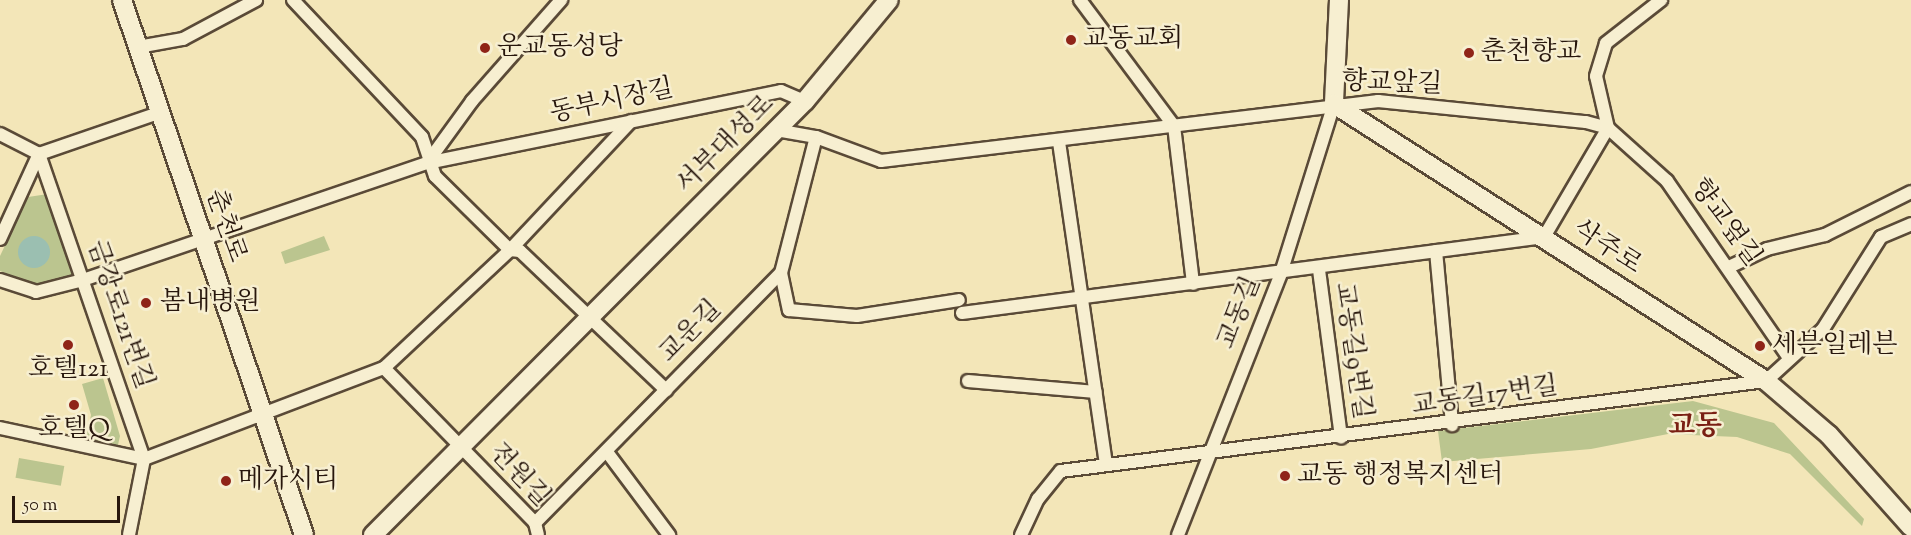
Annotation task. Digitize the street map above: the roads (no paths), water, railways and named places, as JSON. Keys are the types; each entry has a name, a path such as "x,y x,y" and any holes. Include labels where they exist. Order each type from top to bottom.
{"street":[{"name":"춘천로","path":"122,0 201,239 304,535"},
{"path":"138,47 183,39 256,0"},
{"path":"293,0 422,137 427,163 510,250 520,251 666,390"},
{"path":"427,163 472,101 561,0"},
{"name":"서부대성로","path":"373,535 463,449 806,101 889,0"},
{"path":"1080,0 1174,126 1193,284"},
{"path":"1334,104 1339,0"},
{"path":"1544,237 1608,128 1596,76 1606,43 1660,0"},
{"name":"동부시장길","path":"0,280 36,292 83,280 427,163 781,91 806,101"},
{"name":"향교앞길","path":"776,130 816,137 881,161 1059,142 1334,104 1378,101 1608,128"},
{"name":"삭주로","path":"1334,104 1766,381 1829,435 1911,527"},
{"name":"교동길","path":"1178,535 1281,273 1334,104"},
{"path":"0,239 39,154 160,112"},
{"path":"0,428 144,459 263,416 384,368 510,250 631,121"},
{"name":"향교옆길","path":"1608,128 1667,181 1729,267 1789,358"},
{"path":"0,134 39,154"},
{"path":"816,137 781,273 789,310 857,316 959,300"},
{"path":"1059,142 1106,465"},
{"name":"금강로121번길","path":"39,154 144,459 129,535"},
{"path":"1729,267 1767,249 1825,235 1911,192"},
{"path":"1766,381 1823,329 1881,237 1911,224"},
{"name":"교동길9번길","path":"962,313 1319,270 1436,251 1544,237"},
{"path":"1436,251 1452,425"},
{"name":"교동길9번길","path":"1319,270 1341,438"},
{"name":"교운길","path":"537,529 666,390 781,273"},
{"name":"전원길","path":"384,368 537,529"},
{"path":"968,381 1096,392"},
{"name":"교동길17번길","path":"1021,535 1038,499 1061,471 1452,425 1766,381"},
{"path":"607,452 669,535"}],"place":[{"name":"교동교회","path":"1071,40"},
{"name":"운교동성당","path":"485,48"},
{"name":"춘천향교","path":"1469,53"},
{"name":"봄내병원","path":"146,303"},
{"name":"호텔121","path":"68,345"},
{"name":"세븐일레븐","path":"1760,346"},
{"name":"호텔Q","path":"74,405"},
{"name":"교동 행정복지센터","path":"1285,476"},
{"name":"메가시티","path":"226,481"}],"district":[{"name":"교동","path":"1695,427"}]}
